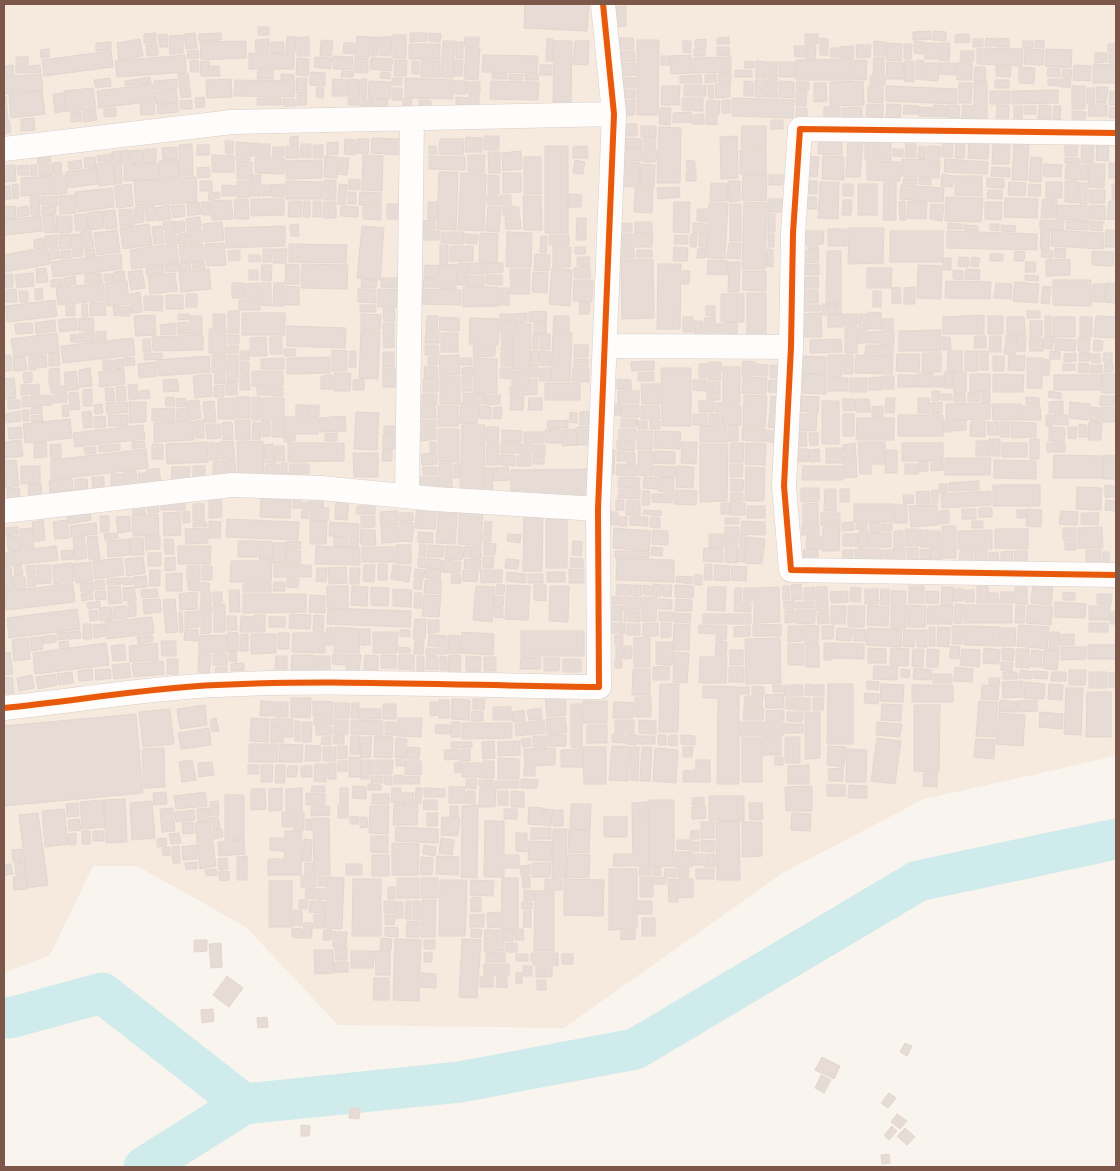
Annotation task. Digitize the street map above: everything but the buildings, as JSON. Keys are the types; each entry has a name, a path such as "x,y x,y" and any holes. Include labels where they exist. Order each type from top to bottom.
{"street":[{"path":"4,708 71,701 121,692 217,685 340,682 599,687 598,509 614,114 603,4"},
{"path":"4,149 232,122 412,120 614,114"},
{"path":"407,496 412,120"},
{"path":"1116,133 800,129 793,233 791,347 784,486 791,570 1116,575"},
{"path":"605,346 791,347"},
{"path":"4,511 232,486 321,488 598,509"}],"shaded area":[{"path":"4,4 1116,4 1116,756 924,799 784,872 564,1028 338,1025 246,927 137,866 93,866 50,955 4,973"}],"waterway":[{"path":"144,1167 244,1104 460,1082 635,1049 918,881 1116,839"},
{"path":"4,1017 10,1018 102,993 244,1104"}],"cycle path":[{"path":"4,708 164,689 265,683 599,687 598,509 614,114 603,4"},
{"path":"1116,133 800,129 793,233 791,347 784,486 791,570 1116,575"}]}
